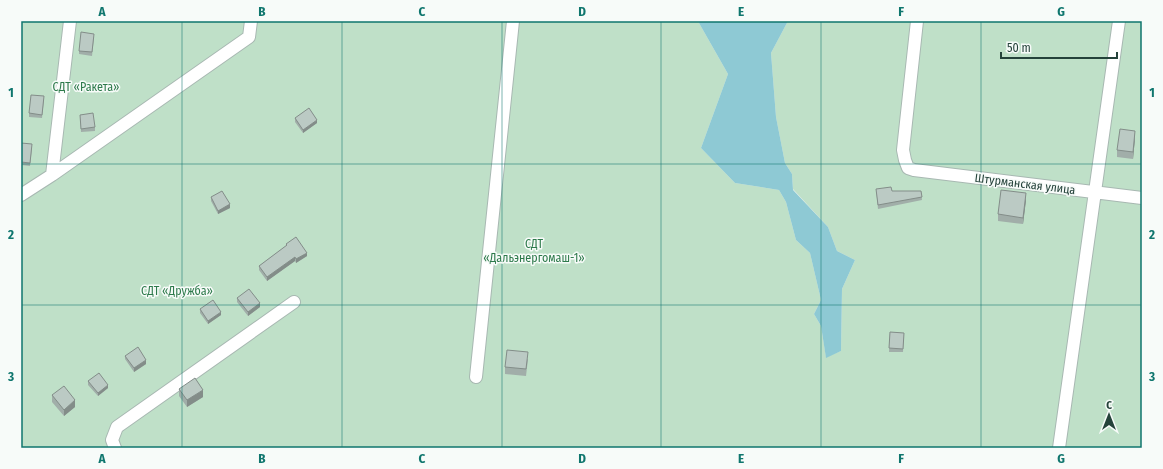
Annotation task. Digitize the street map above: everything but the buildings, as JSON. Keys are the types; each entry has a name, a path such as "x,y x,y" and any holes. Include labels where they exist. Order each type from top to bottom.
{"lane":[{"path":"52,175 70,21"},
{"path":"21,195 52,175 249,37 250,21"},
{"path":"476,377 513,21"},
{"name":"Штурманская улица","path":"917,21 903,150 908,168 914,170 1142,198"},
{"path":"1059,448 1119,21"},
{"path":"114,448 112,440 117,427 294,302"}],"green space":[{"name":"СДТ «Дальэнергомаш-1»","path":"21,21 700,21 699,23 728,74 701,148 735,183 779,190 786,202 796,240 810,253 821,300 814,314 821,326 826,357 841,351 842,289 855,260 837,251 828,227 793,189 792,174 785,163 776,117 771,53 788,21 1142,21 1142,448 21,448"}],"water":[{"path":"700,21 788,21 771,53 776,117 785,163 792,174 793,190 828,227 837,251 855,260 842,289 841,351 826,358 821,326 814,314 821,300 810,253 796,240 786,202 779,190 735,183 701,148 728,74 699,23"}],"park label":[{"name":"СДТ «Ракета»","path":"86,87"},
{"name":"СДТ «Дружба»","path":"177,291"}]}
